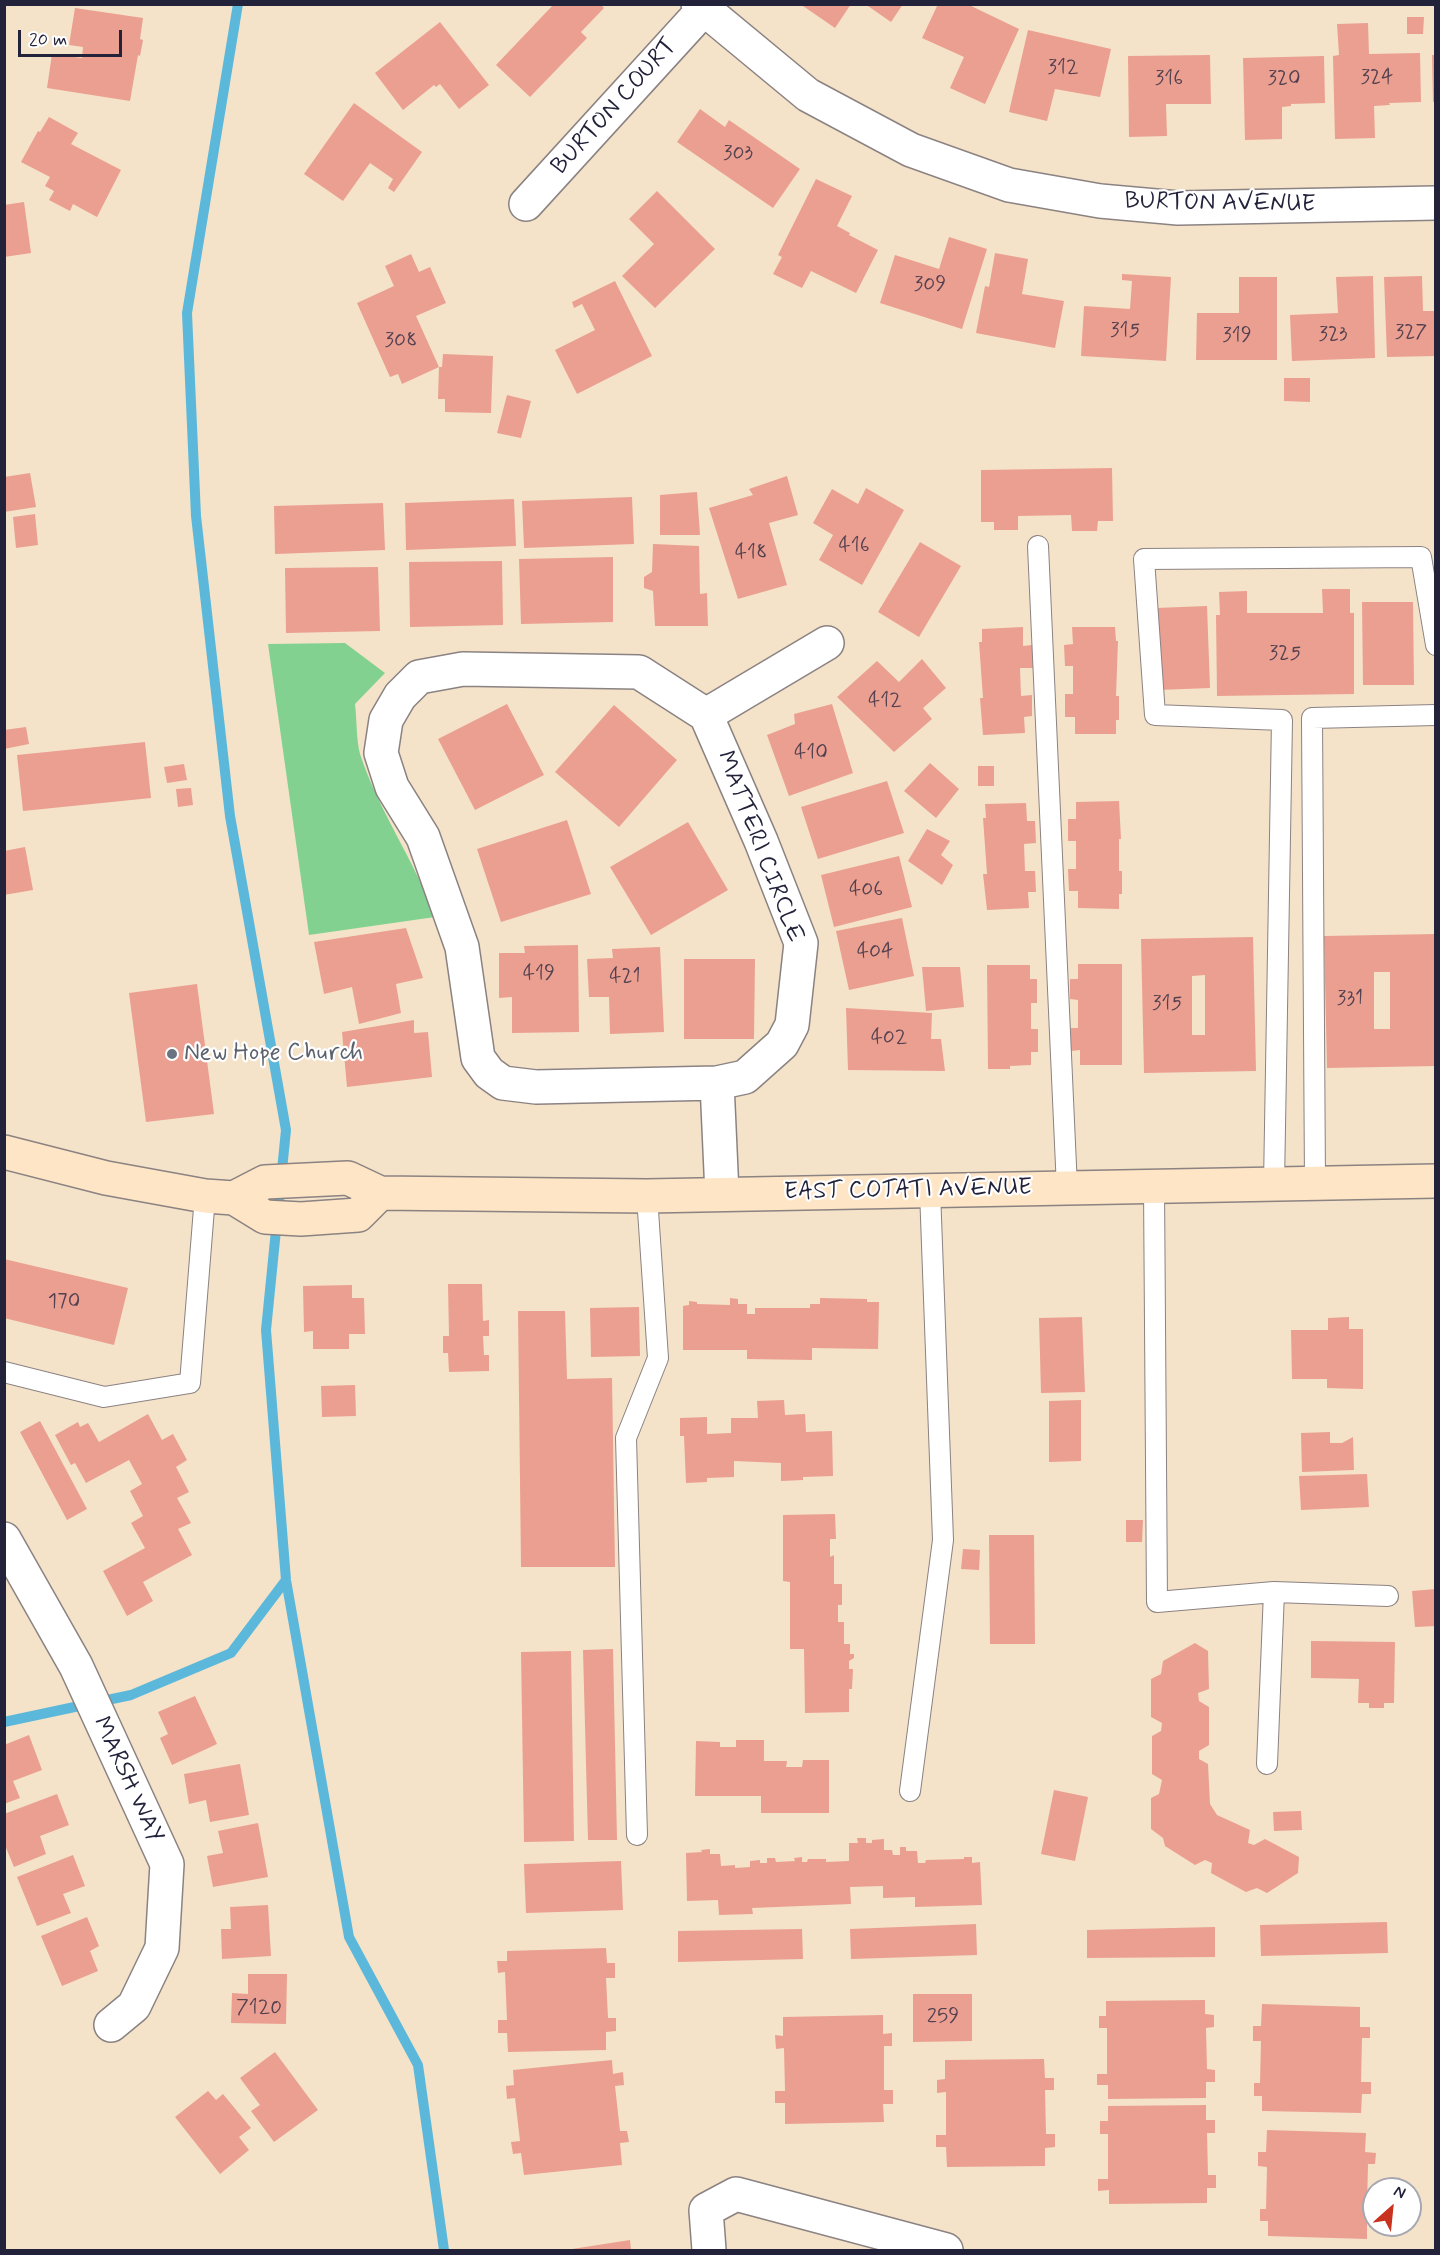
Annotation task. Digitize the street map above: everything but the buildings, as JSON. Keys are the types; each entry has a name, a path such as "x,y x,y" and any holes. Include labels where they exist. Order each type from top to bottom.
{"main road":[{"path":"4,1152 106,1178 219,1197 265,1217 301,1219 358,1215 380,1193"},
{"name":"EAST COTATI AVENUE","path":"219,1197 265,1182 348,1178 380,1193 647,1196 1436,1181"}],"street":[{"name":"BURTON AVENUE","path":"701,7 808,95 911,150 1010,185 1100,201 1178,208 1436,203"},
{"name":"BURTON COURT","path":"526,204 701,7"},
{"path":"706,715 827,643"},
{"name":"MATTERI CIRCLE","path":"463,669 639,672 706,715 761,841 801,943 792,1025 782,1044 745,1077 717,1083 536,1087 503,1083 489,1073 478,1058 462,947 423,837 392,787 381,753 386,720 400,696 418,677 463,669"},
{"path":"717,1083 722,1194"},
{"name":"MARSH WAY","path":"4,1539 76,1666 167,1864 162,1948 134,2006 111,2025"},
{"path":"709,2250 706,2210 736,2194 946,2250"}],"lane":[{"path":"1038,546 1067,1188"},
{"path":"1274,1184 1282,720 1155,715 1144,559 1421,557 1436,645"},
{"path":"1315,1183 1312,718 1436,715"},
{"path":"1154,1186 1157,1602 1274,1592 1388,1596"},
{"path":"910,1791 943,1540 930,1191"},
{"path":"637,1835 626,1438 658,1358 647,1196"},
{"path":"4,1372 104,1397 190,1383 219,1197"},
{"path":"1267,1764 1274,1592"}],"green space":[{"path":"345,643 385,673 355,704 360,754 377,796 418,876 435,917 309,935 268,644"}],"waterway":[{"path":"238,4 187,313 196,516 230,816 286,1130 266,1330 286,1580 349,1937 418,2065 444,2250"},
{"path":"4,1722 131,1695 231,1653 286,1580"}],"place":[{"name":"New Hope Church","path":"172,1054"}]}
